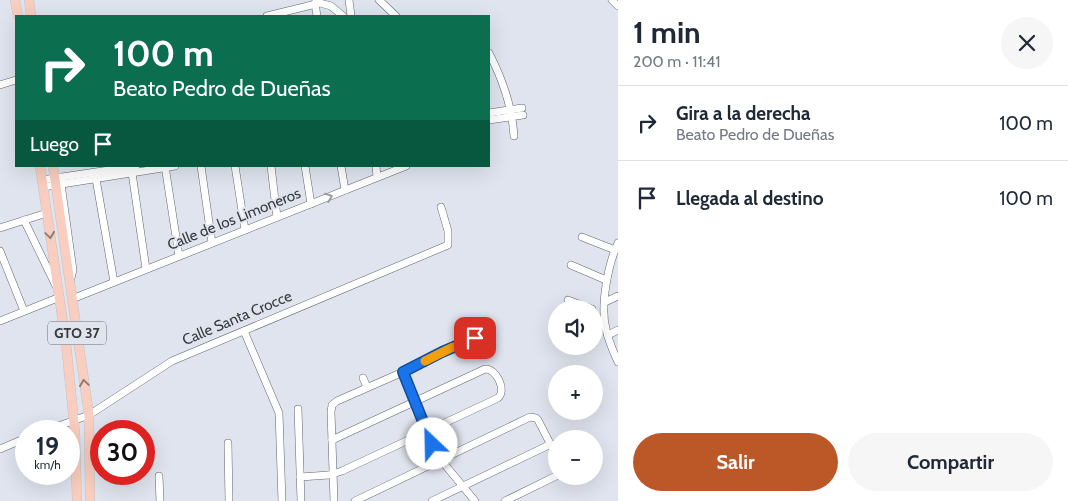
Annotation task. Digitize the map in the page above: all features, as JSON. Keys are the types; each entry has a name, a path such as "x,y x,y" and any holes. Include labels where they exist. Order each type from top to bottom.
{"main road":[{"path":"16,0 18,15"},
{"path":"29,0 31,15"},
{"name":"GTO 37","path":"40,167 66,343 74,420"},
{"name":"GTO 37","path":"53,167 58,181 72,299 89,415 90,501"},
{"name":"GTO 37","path":"77,485 78,501"}],"street":[{"path":"349,0 351,15"},
{"path":"379,0 395,15"},
{"path":"612,0 618,6"},
{"path":"315,3 318,15"},
{"path":"283,14 315,3 328,4 342,15"},
{"path":"490,55 503,84 512,113 514,136"},
{"path":"0,85 15,80"},
{"path":"490,113 522,112"},
{"path":"490,120 512,113"},
{"path":"43,184 133,168 165,167 179,256"},
{"path":"201,167 212,243"},
{"path":"236,167 245,230"},
{"path":"271,167 278,216"},
{"path":"305,167 310,204"},
{"path":"341,167 345,190"},
{"path":"376,167 377,177"},
{"name":"Calle de los Limoneros","path":"72,299 403,167"},
{"path":"58,181 96,179 133,168"},
{"path":"133,168 146,269"},
{"path":"96,179 114,282"},
{"name":"Calle Santa Crocce","path":"74,420 89,415 172,361 448,245 448,231 441,207"},
{"path":"0,228 47,213"},
{"path":"0,321 59,295 24,220"},
{"path":"582,237 616,247 606,280 605,327 618,362"},
{"path":"0,251 24,311"},
{"path":"610,265 618,261"},
{"path":"571,265 606,280"},
{"path":"605,302 618,296"},
{"path":"608,335 618,330"},
{"path":"244,331 279,413 282,501"},
{"path":"334,501 332,405 472,338 478,339 481,344"},
{"path":"300,476 332,474 501,394 502,389 494,372 489,368 485,369 332,440"},
{"path":"403,372 426,431 442,460 475,501"},
{"path":"363,378 367,387"},
{"path":"298,409 301,501"},
{"path":"354,501 530,418 538,420 548,438"},
{"path":"0,449 15,443"},
{"path":"228,443 229,501"},
{"path":"433,501 548,445"},
{"path":"160,476 160,501"},
{"path":"505,501 548,480"}],"slow traffic":[{"path":"425,361 453,347"}],"route":[{"path":"432,444 403,372 475,338"}]}
